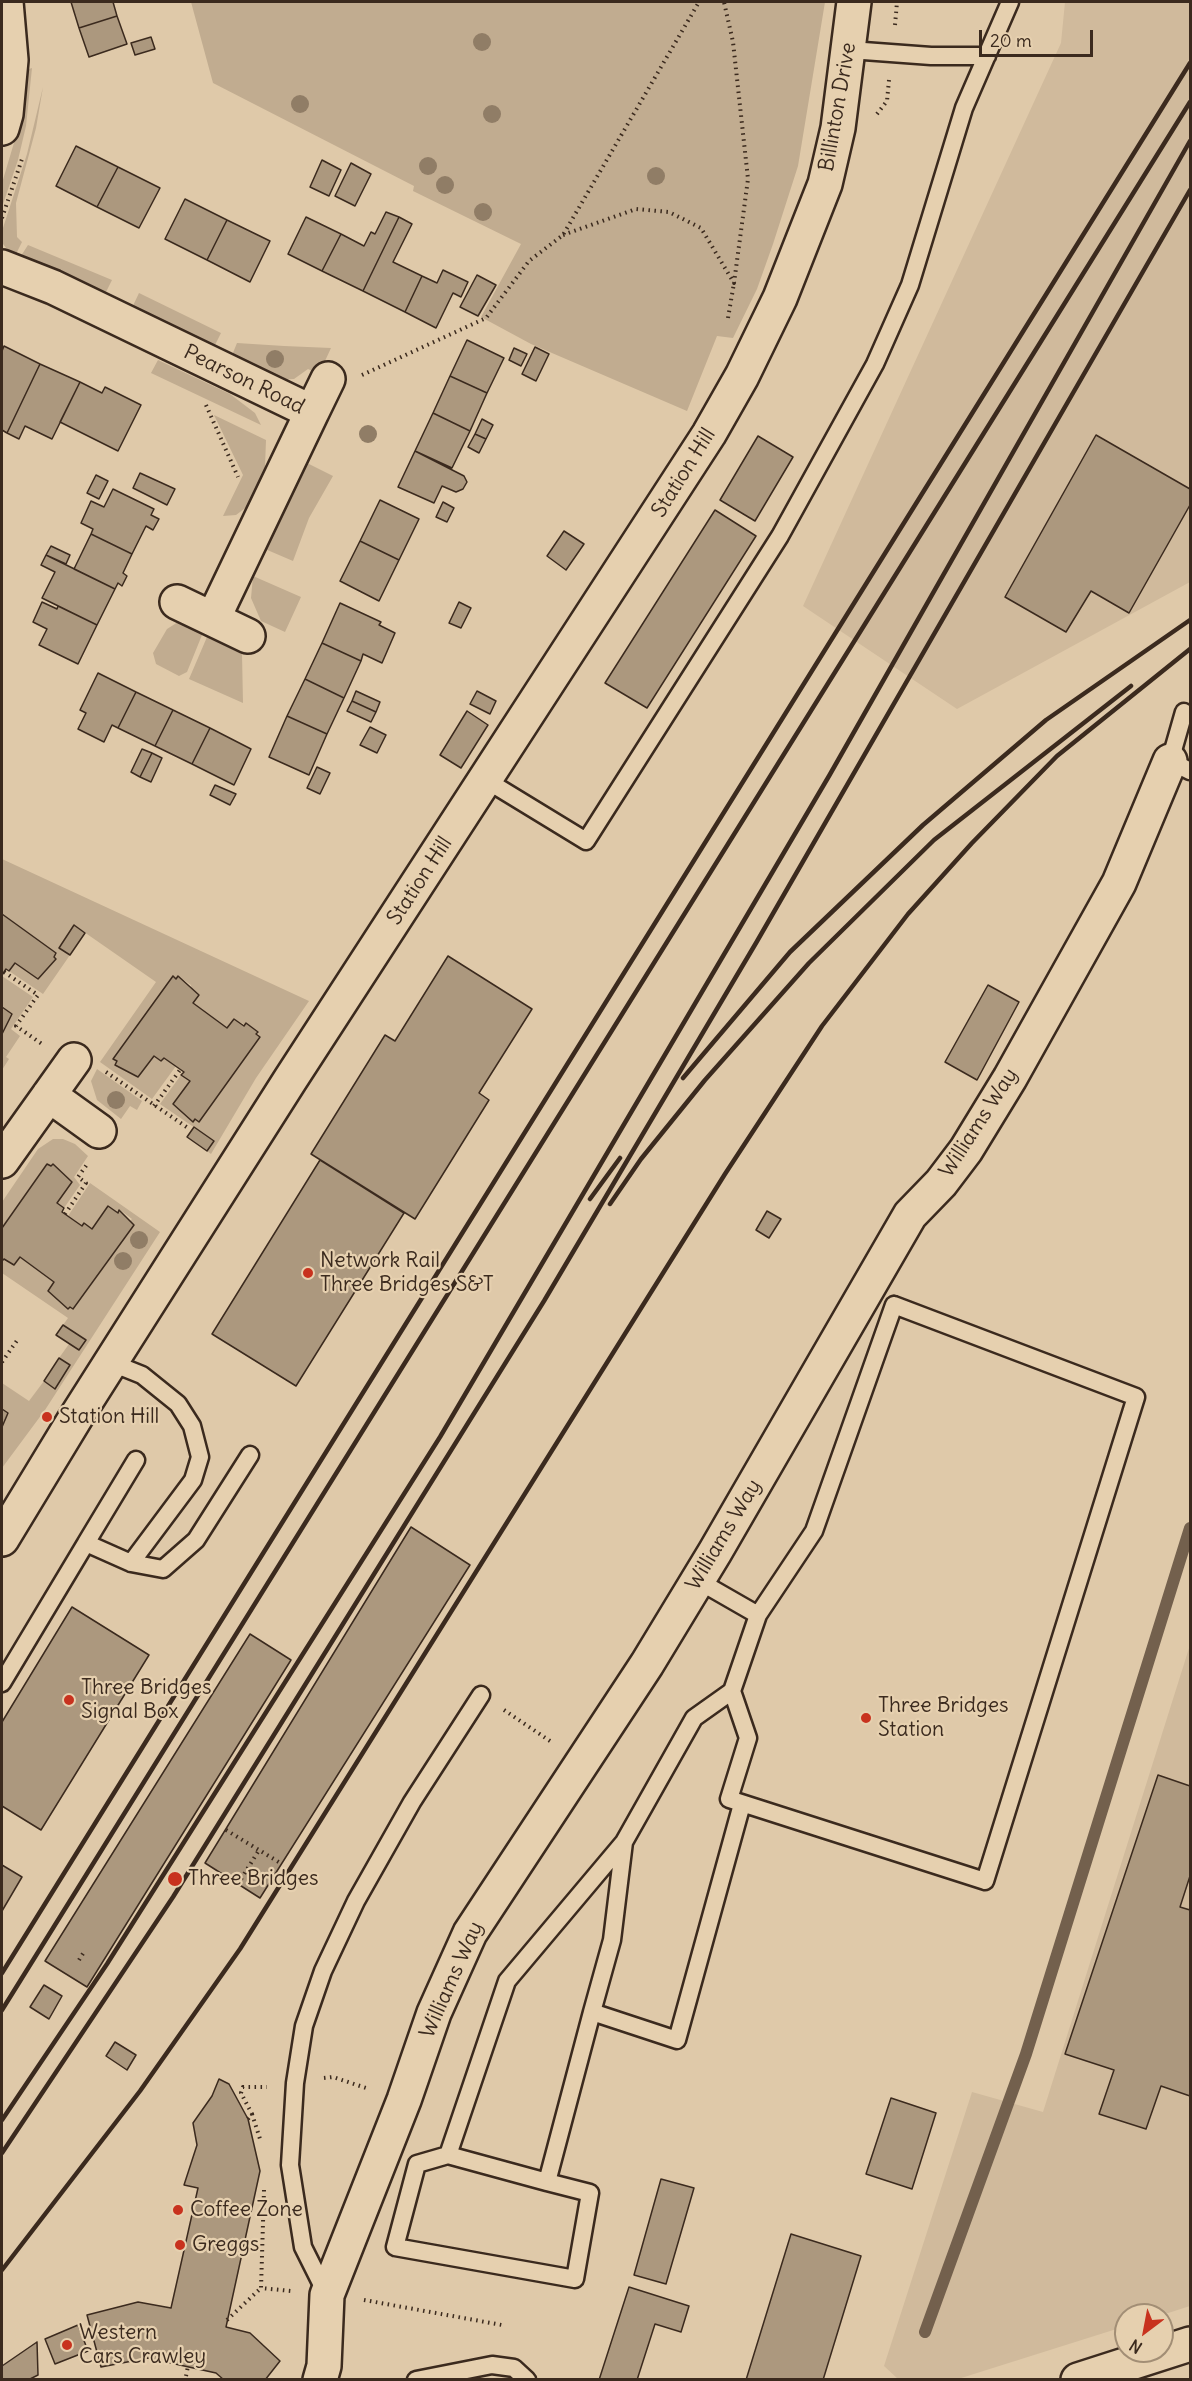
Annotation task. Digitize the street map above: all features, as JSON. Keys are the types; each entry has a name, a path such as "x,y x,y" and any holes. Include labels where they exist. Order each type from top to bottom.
{"street":[{"path":"2,128 6,114 11,60 6,2"},
{"name":"Billinton Drive","path":"816,211 838,128 850,50 854,2"},
{"name":"Station Hill","path":"2,1539 290,1080 709,434 742,376 780,298 816,211"},
{"name":"Pearson Road","path":"2,267 53,287 312,412 213,619"},
{"path":"312,412 328,379"},
{"path":"177,602 248,636"},
{"name":"Williams Way","path":"320,2379 324,2366 327,2295 368,2195 434,2013 470,1933 646,1664 904,1225 966,1150 1010,1078 1119,883 1180,766"},
{"path":"2,1161 49,1095 80,1063"},
{"path":"49,1095 94,1145"},
{"path":"1078,2379 1191,2344"}],"lane":[{"path":"486,780 586,841 780,536 875,364 910,285 964,108 1010,2"},
{"path":"850,50 931,56 987,56"},
{"name":"Williams Way","path":"1180,766 1184,712"},
{"path":"448,2155 507,1981 624,1842 694,1718 732,1691 758,1615 814,1531 894,1305 1136,1397 985,1881 729,1799 748,1738 732,1691"},
{"path":"111,1363 142,1375 178,1404 192,1426 200,1457 193,1480 132,1563"},
{"path":"86,1543 132,1563 163,1569 196,1540 250,1455"},
{"path":"2,1683 136,1461"},
{"path":"697,1580 758,1615"},
{"path":"327,2295 303,2247 290,2165 295,2083 304,2026 322,1971 356,1901 412,1802 481,1695"},
{"path":"592,2012 676,2040 742,1804"},
{"path":"547,2182 612,1941 624,1842"},
{"path":"448,2155 547,2182 590,2193 575,2279 395,2247 417,2164 448,2155"},
{"path":"416,2379 492,2365 514,2368 527,2379"}],"path":[{"path":"563,235 699,2"},
{"path":"328,379 341,384 486,318 529,261 563,235 636,209 669,212 701,228 734,283 748,179 733,42 724,2"},
{"path":"206,405 239,475 234,486"},
{"path":"4,972 38,995 16,1026 188,1128"},
{"path":"154,1106 180,1070"},
{"path":"65,1214 86,1183 78,1177 94,1145"},
{"path":"2,1362 18,1339"},
{"path":"506,1711 559,1746"},
{"path":"226,1830 282,1864"},
{"path":"238,1884 259,1850"},
{"path":"79,1960 84,1952"},
{"path":"333,2077 374,2090"},
{"path":"256,2086 243,2087 241,2093 252,2114 262,2144"},
{"path":"248,2118 252,2114"},
{"path":"227,2320 261,2288 264,2186"},
{"path":"261,2288 327,2295 502,2325"},
{"path":"186,2376 188,2366"}],"shaded area":[{"path":"191,2 825,2 798,166 773,244 757,289 733,338 717,336 687,411 531,344 481,317 521,244 413,191 414,186 213,83"},
{"path":"1065,2 1190,2 1190,582 957,709 803,606 1061,43"},
{"path":"32,68 26,126 18,160 2,207 2,183 19,126 26,70"},
{"path":"43,87 36,128 16,203 17,237 22,242 14,258 3,244 2,231 27,154"},
{"path":"28,245 112,280 103,298 19,259"},
{"path":"139,293 221,333 212,351 130,312"},
{"path":"237,343 331,348 319,374 308,369 294,379 273,380 230,360"},
{"path":"158,360 230,394 255,413 261,425 151,373"},
{"path":"214,415 266,440 265,467 259,488 252,503 236,515 223,516 243,475"},
{"path":"307,463 333,476 309,518 293,561 265,549"},
{"path":"253,576 301,597 285,632 261,621 251,598"},
{"path":"178,622 202,635 187,672 179,676 156,664 153,653 167,629"},
{"path":"207,637 242,654 243,703 189,679"},
{"path":"2,859 309,1001 256,1078 211,1154 207,1151 214,1141 160,1104 181,1075 190,1081 173,1104 193,1121 195,1119 199,1122 259,1038 258,1032 234,1019 227,1028 193,1003 191,985 178,976 176,979 173,976 113,1059 117,1061 115,1065 138,1077 154,1056 161,1061 164,1058 176,1066 152,1099 100,1062 156,982 74,925 59,948 70,955 43,994 9,971 15,963 38,979 56,959 54,957 56,953 2,914"},
{"path":"2,976 33,997 11,1029 20,1036 6,1057 9,1059 2,1070 2,1034 12,1014 2,1007"},
{"path":"97,1069 142,1101 137,1110 130,1106 121,1119 97,1100 91,1081"},
{"path":"53,1139 63,1139 75,1144 88,1156 74,1177 80,1185 64,1208 57,1203 72,1182 53,1164 51,1166 47,1164 2,1228 2,1202 38,1149"},
{"path":"90,1183 160,1232 45,1410 2,1468 2,1427 7,1413 2,1409 2,1383 29,1401 44,1381 55,1389 70,1365 59,1358 69,1344 79,1350 86,1340 63,1325 68,1318 2,1273 2,1261 4,1259 14,1265 20,1257 54,1282 48,1291 68,1309 70,1307 74,1309 134,1225 130,1221 132,1219 120,1210 118,1213 108,1206 92,1229 84,1223 82,1226 68,1216"},
{"path":"1190,1645 1190,2306 1174,2311 1174,2303 1114,2303 1114,2330 958,2379 898,2379 884,2366 972,2092 1043,2112"}],"building":[{"path":"71,2 113,2 117,16 79,28"},
{"path":"117,16 127,44 89,57 79,28"},
{"path":"151,37 155,49 135,55 131,43"},
{"path":"76,146 118,167 97,207 56,186"},
{"path":"322,160 341,170 329,196 310,187"},
{"path":"351,163 371,174 355,206 335,196"},
{"path":"118,167 160,188 139,228 97,207"},
{"path":"185,199 227,220 207,260 165,239"},
{"path":"386,212 399,217 363,291 322,271 341,234 364,246 371,232 375,234"},
{"path":"306,217 341,234 322,271 288,254"},
{"path":"399,217 412,224 393,262 422,276 405,312 363,291"},
{"path":"227,220 270,241 250,282 207,260"},
{"path":"443,270 468,282 461,297 453,293 436,328 405,312 422,276 437,283"},
{"path":"477,275 496,285 478,316 460,307"},
{"path":"467,340 504,358 487,393 450,376"},
{"path":"4,346 40,364 7,433 2,430 2,351"},
{"path":"535,347 549,354 536,381 522,374"},
{"path":"514,348 527,354 521,366 509,360"},
{"path":"40,364 80,382 52,439 25,426 19,439 7,433"},
{"path":"450,376 487,393 470,431 433,413"},
{"path":"80,382 102,393 105,387 141,405 118,451 60,422"},
{"path":"433,413 470,431 452,468 415,451"},
{"path":"482,419 493,425 486,439 475,434"},
{"path":"475,434 486,439 479,453 468,447"},
{"path":"1096,435 1190,489 1190,505 1129,613 1091,591 1066,632 1005,597"},
{"path":"758,436 793,457 755,521 720,500"},
{"path":"415,451 464,476 467,482 463,489 456,492 442,486 434,503 398,487"},
{"path":"140,473 175,489 167,505 133,488"},
{"path":"96,475 108,481 99,499 87,493"},
{"path":"113,489 154,509 151,515 159,519 153,530 146,526 132,554 91,534 93,529 81,523 91,501 104,507"},
{"path":"380,500 419,519 399,560 360,541"},
{"path":"443,502 454,508 447,522 436,517"},
{"path":"715,510 756,536 647,708 605,683"},
{"path":"564,531 584,544 566,570 547,556"},
{"path":"91,534 132,554 123,573 127,576 122,586 118,583 115,589 74,569"},
{"path":"360,541 399,560 379,601 340,581"},
{"path":"51,546 70,555 66,564 46,555"},
{"path":"46,555 115,589 97,625 42,598 55,572 41,565"},
{"path":"42,602 57,609 58,606 97,625 78,664 39,645 47,629 33,622"},
{"path":"459,602 471,608 461,628 449,623"},
{"path":"340,603 381,622 379,625 395,633 382,663 363,654 361,661 322,643"},
{"path":"322,643 361,661 344,698 305,679"},
{"path":"98,673 136,692 118,728 112,725 104,742 78,729 86,713 80,710"},
{"path":"305,679 344,698 327,734 287,716"},
{"path":"356,691 380,702 376,712 352,701"},
{"path":"477,691 496,701 490,714 470,704"},
{"path":"136,692 173,710 155,746 118,728"},
{"path":"352,701 376,712 371,722 347,711"},
{"path":"173,710 210,728 192,764 155,746"},
{"path":"467,711 488,725 461,768 440,755"},
{"path":"287,716 327,734 309,775 269,757"},
{"path":"370,727 386,735 377,753 360,745"},
{"path":"210,728 251,749 234,785 192,764"},
{"path":"142,749 152,753 140,777 131,772"},
{"path":"152,753 162,758 151,782 140,777"},
{"path":"317,767 330,773 320,794 307,788"},
{"path":"215,785 236,794 230,805 210,795"},
{"path":"2,914 56,953 54,957 56,959 38,979 15,963 9,971 6,969 2,975"},
{"path":"74,925 85,933 70,955 59,948"},
{"path":"448,956 532,1009 479,1093 489,1100 415,1219 311,1154 385,1035 395,1041"},
{"path":"173,976 176,979 178,976 199,995 193,1003 227,1028 234,1019 244,1026 246,1023 258,1032 256,1034 260,1037 199,1122 195,1119 193,1122 173,1104 190,1081 181,1075 184,1072 164,1058 161,1061 154,1056 138,1077 115,1065 117,1061 113,1059"},
{"path":"988,985 1019,1002 977,1080 945,1062"},
{"path":"2,1007 12,1014 2,1034"},
{"path":"194,1127 214,1141 207,1151 187,1137"},
{"name":"Network Rail Three Bridges S&T","path":"320,1160 404,1213 296,1386 212,1334"},
{"path":"47,1164 51,1166 53,1164 72,1182 57,1203 64,1208 62,1212 82,1226 84,1223 92,1229 108,1206 118,1213 119,1210 134,1225 73,1309 70,1307 68,1309 48,1291 54,1282 20,1257 14,1265 4,1259 2,1261 2,1228"},
{"path":"767,1211 781,1219 769,1238 756,1230"},
{"path":"63,1325 86,1340 79,1350 56,1335"},
{"path":"59,1358 70,1365 55,1389 44,1381"},
{"path":"2,1409 8,1413 2,1427"},
{"path":"411,1527 470,1565 260,1898 205,1863"},
{"name":"Three Bridges Signal Box","path":"72,1607 149,1655 41,1830 2,1806 2,1722"},
{"path":"250,1634 291,1660 87,1987 45,1961"},
{"path":"1158,1775 1190,1786 1190,1876 1180,1907 1190,1910 1190,2096 1161,2086 1146,2129 1099,2114 1114,2070 1065,2054"},
{"path":"2,1865 22,1877 2,1911"},
{"path":"44,1985 62,1996 49,2019 30,2007"},
{"path":"115,2042 136,2055 127,2070 106,2056"},
{"path":"219,2079 229,2084 248,2119 260,2171 226,2327 250,2333 280,2361 265,2380 224,2380 216,2373 148,2358 101,2367 87,2315 138,2302 171,2308 198,2188 184,2185 197,2145 193,2123 212,2096"},
{"path":"891,2098 936,2113 912,2189 866,2174"},
{"path":"661,2179 694,2188 666,2284 634,2275"},
{"path":"791,2234 861,2256 823,2380 746,2380"},
{"path":"629,2287 689,2306 681,2332 655,2324 637,2380 599,2380"},
{"name":"Western Cars Crawley","path":"78,2325 88,2351 55,2364 45,2339"},
{"path":"37,2342 38,2375 28,2380 2,2380 2,2366"}],"waterway":[{"path":"925,2332 1026,2054 1190,1528"}],"railway":[{"path":"2,1973 1190,63"},
{"path":"2,2010 1190,102"},
{"path":"2,2120 107,1964 440,1437 829,776 1190,141"},
{"path":"2,2153 173,1897 544,1301 756,943 1190,190"},
{"path":"683,1078 790,952 923,825 1046,720 1190,620"},
{"path":"2,2270 140,2091 240,1949 725,1174 822,1026 908,914 972,843 1057,756 1190,649"},
{"path":"610,1204 641,1159 705,1080 809,963 934,840 1131,686"},
{"path":"590,1199 620,1158"}],"place":[{"name":"Network Rail Three Bridges S&T","path":"308,1273"},
{"name":"Station Hill","path":"47,1417"},
{"name":"Three Bridges Signal Box","path":"69,1700"},
{"name":"Three Bridges Station","path":"866,1718"},
{"name":"Three Bridges","path":"175,1879"},
{"name":"Coffee Zone","path":"178,2210"},
{"name":"Greggs","path":"180,2245"},
{"name":"Western Cars Crawley","path":"67,2345"}]}
